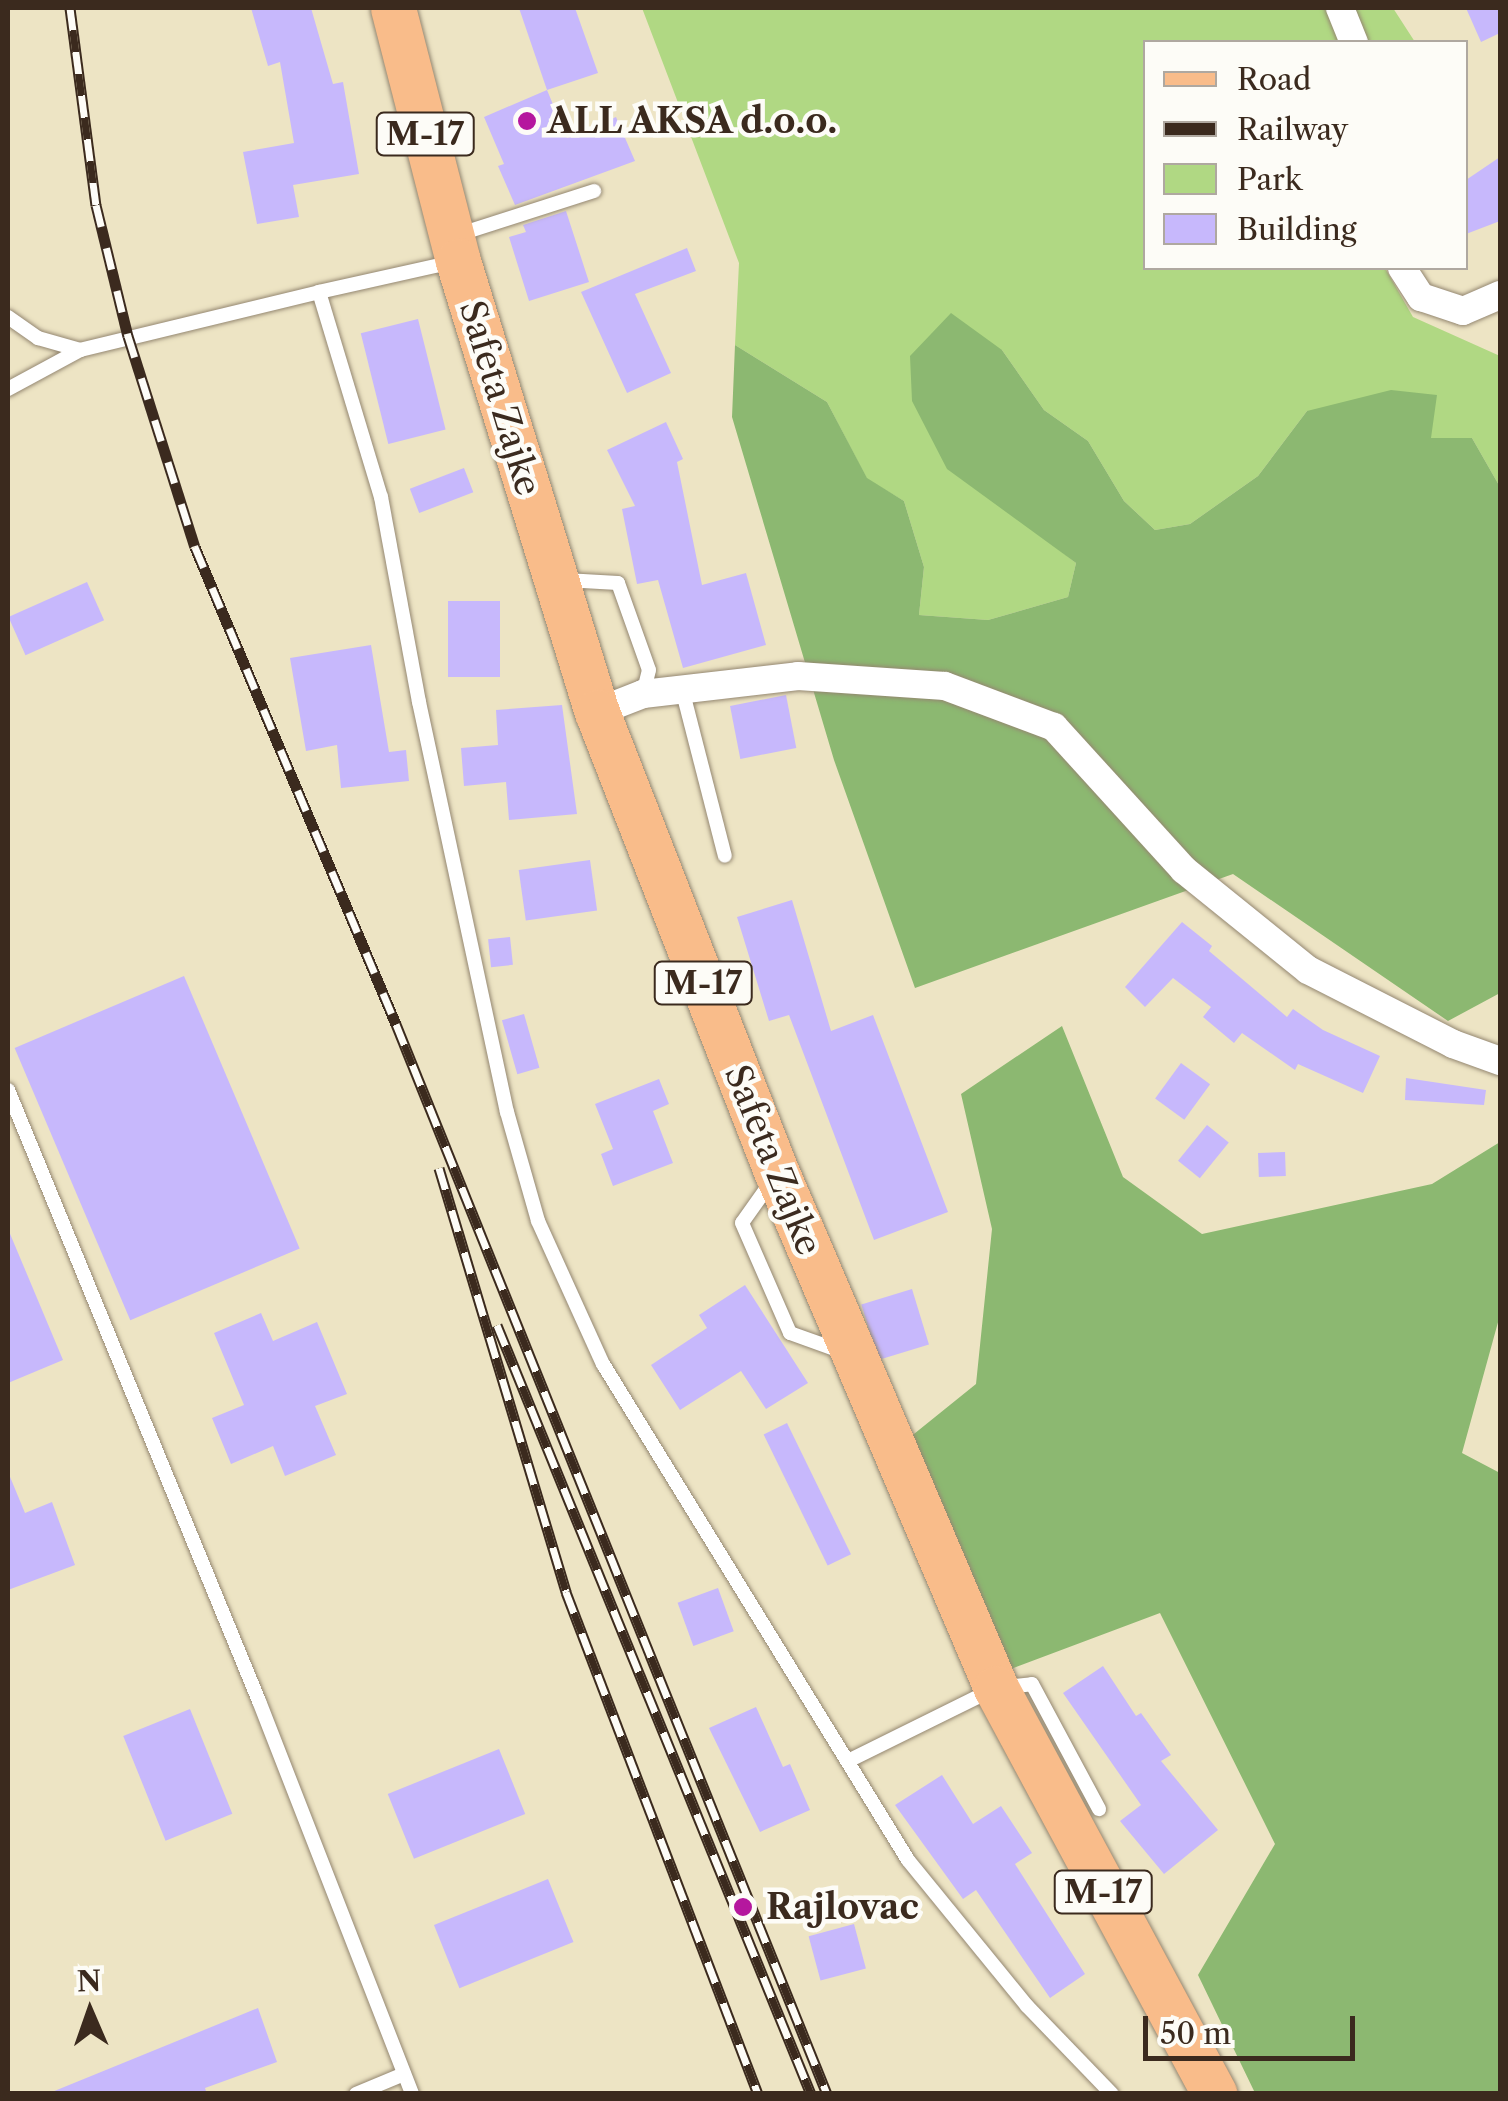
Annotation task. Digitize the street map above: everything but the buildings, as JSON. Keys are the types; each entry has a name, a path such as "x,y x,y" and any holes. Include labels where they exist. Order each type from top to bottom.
{"main road":[{"name":"Safeta Zajke","path":"393,8 455,249 597,712 777,1173 996,1688 1215,2094"}],"street":[{"path":"1340,8 1353,40"},
{"path":"1403,270 1421,297 1463,311 1500,295"},
{"path":"597,712 642,694 798,676 945,686 1054,727 1184,870 1308,970 1453,1044 1500,1061"}],"lane":[{"path":"8,389 80,350 318,292 455,249 594,191"},
{"path":"318,292 381,497 419,702 507,1112 538,1220 602,1364 908,1860 1027,2006 1112,2094"},
{"path":"8,317 38,338 80,350"},
{"path":"555,580 618,583 648,670 642,694"},
{"path":"682,688 725,856"},
{"path":"8,1090 259,1700 412,2094"},
{"path":"848,1760 996,1688 1032,1684 1099,1809"},
{"path":"356,2094 404,2074"}],"green space":[{"path":"642,8 1393,8 1414,40 1143,40 1143,270 1386,270 1413,317 1500,356 1500,487 1472,438 1430,438 1307,411 1258,476 1190,524 1155,530 1124,501 1088,441 1044,410 1002,350 1018,518 1076,563 1068,597 988,620 919,615 924,567 904,501 867,479 827,402 735,345 739,263"},
{"path":"951,313 1002,350 1044,410 1088,441 1124,501 1155,530 1190,524 1258,476 1307,411 1391,390 1437,395 1431,438 1472,438 1500,487 1500,993 1448,1021 1233,874 915,988 834,760 732,417 735,345 827,402 867,478 904,501 924,567 919,615 988,620 1068,597 1076,563 947,469 912,401 910,356"},
{"path":"1062,1026 1123,1177 1202,1234 1432,1184 1500,1142 1500,1315 1462,1453 1500,1473 1500,2093 1255,2093 1198,1975 1275,1844 1160,1613 1011,1669 909,1438 976,1384 992,1229 961,1094"}],"railway":[{"path":"70,8 96,205 128,336 195,547 396,1024 827,2094"},
{"path":"439,1168 566,1592 758,2094"},
{"path":"497,1325 811,2094"}],"place":[{"name":"ALL AKSA d.o.o.","path":"527,121"},
{"name":"Rajlovac","path":"743,1907"}]}
